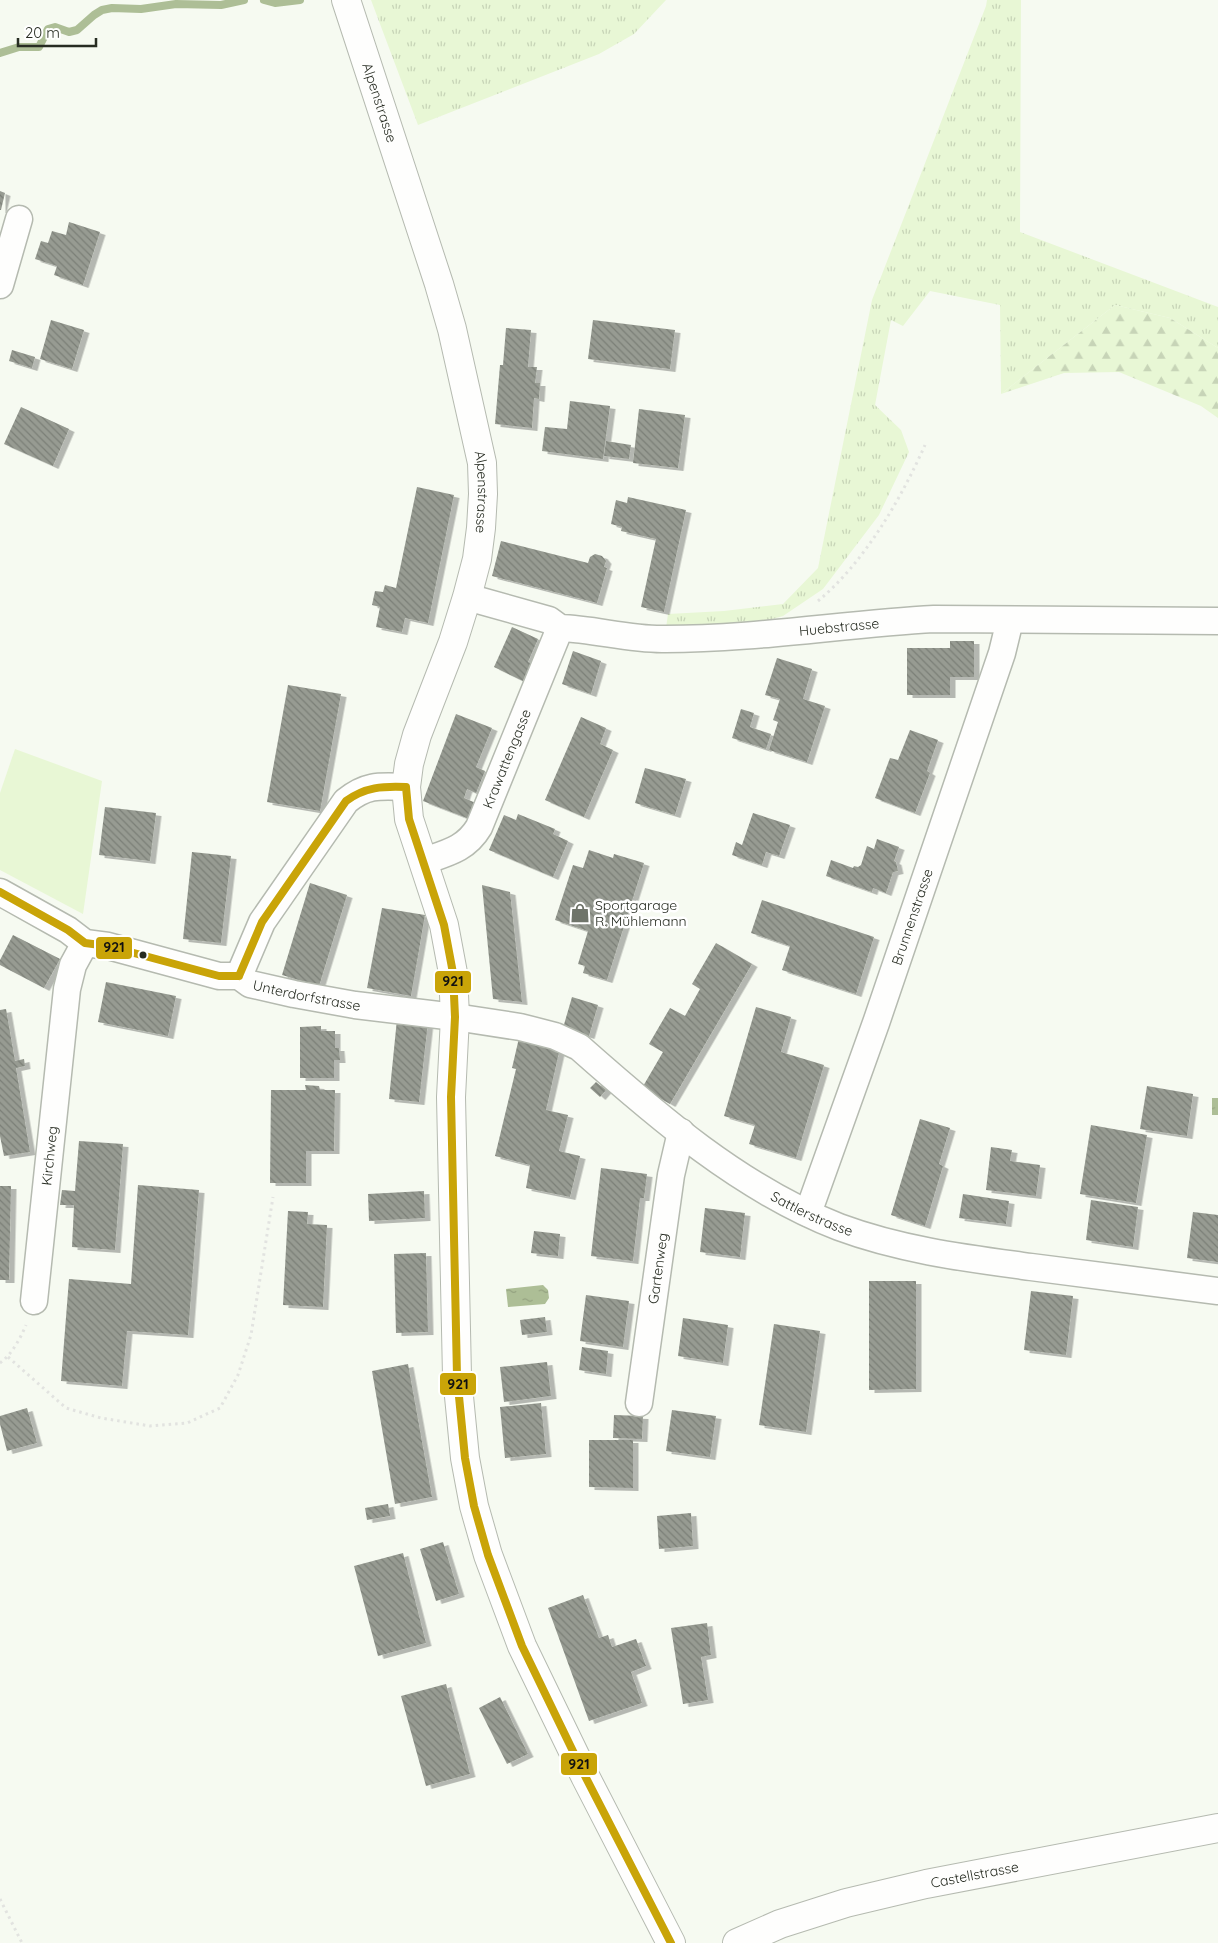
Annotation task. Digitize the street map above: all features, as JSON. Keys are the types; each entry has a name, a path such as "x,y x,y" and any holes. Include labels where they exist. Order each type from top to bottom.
{"main road":[{"name":"Alpenstrasse","path":"346,0 439,284 452,329 482,463 483,494 477,558 454,642 417,735 409,764 406,788 409,819 424,861 449,946 453,973 455,1017 451,1097 457,1376 464,1458 474,1506 488,1555 522,1646 585,1776 671,1943"},
{"name":"Castellstrasse","path":"737,1943 780,1924 846,1903 908,1888 1218,1828"}],"street":[{"path":"0,285 19,219"},
{"name":"Huebstrasse","path":"467,597 549,620 560,628 663,640 743,636 918,620 1218,622"},
{"name":"Brunnenstrasse","path":"808,1213 876,1024 1002,653 1010,620"},
{"name":"Krawattengasse","path":"424,861 461,847 468,842 479,826 560,628"},
{"path":"239,976 262,922 346,801 357,792 372,786 406,788"},
{"name":"Unterdorfstrasse","path":"0,892 68,930 85,943 108,946 219,976 239,976 250,984 294,994 355,1005 455,1017"},
{"name":"Kirchweg","path":"34,1301 67,989 73,964 85,943"},
{"name":"Sattlerstrasse","path":"455,1017 520,1027 569,1042 579,1047 681,1132 732,1169 765,1190 808,1213 872,1238 938,1254 1218,1291"},
{"name":"Gartenweg","path":"639,1404 671,1175 681,1132"}],"path":[{"path":"793,631 803,613 826,595 868,546 910,478 925,444"},
{"path":"8,1357 66,1408 101,1418 150,1426 188,1423 220,1408 238,1375 251,1335 273,1198"},
{"path":"0,1363 8,1357 22,1334 34,1301"},
{"path":"0,1899 22,1943"}],"green space":[{"path":"371,0 666,0 634,34 599,54 418,125"},
{"path":"987,0 1021,0 1020,232 1218,307 1218,348 1170,318 1115,305 1001,394 1000,305 930,291 903,326 891,320 875,405 901,430 909,452 879,515 823,589 783,616 737,629 666,628 668,614 724,611 783,604 818,568 872,300"},
{"path":"1115,305 1170,318 1218,348 1218,418 1201,406 1119,372 1064,373 1001,394"},
{"path":"15,749 102,781 83,914 0,870 0,793"}],"water":[{"path":"1212,1098 1218,1098 1218,1115 1212,1115"},
{"path":"543,1285 548,1290 549,1298 545,1304 508,1307 506,1289"}],"building":[{"path":"0,191 5,193 1,210 0,210"},
{"path":"69,222 100,232 83,285 54,275 57,266 35,259 41,241 48,243 52,231 66,235"},
{"path":"51,320 84,330 72,369 40,359"},
{"path":"593,320 675,330 670,369 588,359"},
{"path":"506,328 531,330 528,367 537,367 535,383 540,383 539,399 534,398 532,428 495,424 500,365 503,365"},
{"path":"12,350 35,357 32,368 9,361"},
{"path":"570,401 610,406 603,459 542,451 545,427 567,429"},
{"path":"21,407 69,429 53,466 4,444"},
{"path":"639,409 685,415 678,468 633,463"},
{"path":"606,441 631,445 629,459 604,456"},
{"path":"417,487 454,495 428,623 405,618 402,632 376,627 380,607 372,605 375,591 383,592 385,585 396,588"},
{"path":"628,497 686,510 664,612 641,607 656,539 621,531 622,527 611,524 616,500 627,503"},
{"path":"501,541 588,563 590,557 595,554 602,556 606,561 604,567 607,568 597,603 492,576"},
{"path":"512,627 538,639 528,662 531,663 523,681 494,667"},
{"path":"950,641 974,641 974,677 950,677 950,695 907,695 907,648 950,648"},
{"path":"573,651 601,661 591,694 562,684"},
{"path":"777,658 812,669 803,699 825,706 807,762 769,750 778,722 773,720 780,699 765,695"},
{"path":"288,685 341,694 320,811 267,802"},
{"path":"741,709 754,713 750,727 771,734 766,749 732,738"},
{"path":"456,714 492,728 476,767 485,771 476,793 467,789 464,798 478,804 472,820 423,801"},
{"path":"581,717 606,728 600,744 613,750 584,817 545,800"},
{"path":"910,730 938,740 927,771 930,773 915,813 875,798 890,758 898,760"},
{"path":"645,768 686,779 675,815 635,803"},
{"path":"105,807 156,813 150,861 99,855"},
{"path":"753,813 790,825 779,856 766,852 762,865 732,855 736,842 742,845"},
{"path":"518,814 555,829 553,834 568,841 553,877 489,850 504,815 516,820"},
{"path":"877,839 899,847 894,861 898,871 893,872 886,893 873,888 872,892 826,876 831,860 853,868 854,866 858,867 861,865 867,846 874,849"},
{"path":"589,850 613,858 614,854 644,863 607,980 583,973 585,966 578,964 588,931 555,920 573,865 583,868"},
{"path":"192,852 231,856 221,943 183,939"},
{"path":"310,883 347,895 319,986 282,975"},
{"path":"482,885 510,892 522,1002 493,999"},
{"path":"762,900 874,937 856,994 782,970 790,946 751,933"},
{"path":"382,908 425,915 411,996 367,988"},
{"path":"13,935 60,959 44,988 0,965 0,960"},
{"path":"716,943 752,964 670,1104 642,1088 663,1052 649,1044 670,1008 685,1016 700,989 692,984"},
{"path":"106,982 176,996 168,1036 98,1022"},
{"path":"572,997 598,1005 589,1036 563,1028"},
{"path":"756,1007 791,1017 781,1052 824,1065 796,1158 749,1144 755,1125 724,1116"},
{"path":"6,1009 15,1061 24,1059 25,1066 16,1068 30,1152 4,1156 0,1136 0,1010"},
{"path":"397,1019 428,1022 419,1102 389,1099"},
{"path":"321,1026 321,1031 335,1031 335,1048 339,1048 340,1060 334,1060 334,1078 300,1078 300,1027"},
{"path":"519,1038 560,1048 546,1110 568,1115 559,1151 580,1156 570,1197 526,1188 530,1165 495,1156 516,1069 512,1068"},
{"path":"596,1082 606,1090 600,1097 590,1088"},
{"path":"305,1085 319,1086 320,1090 335,1090 334,1151 306,1151 306,1183 270,1183 271,1090 306,1090"},
{"path":"1147,1086 1193,1094 1187,1136 1140,1129"},
{"path":"920,1119 950,1128 939,1164 943,1166 925,1226 891,1215"},
{"path":"1091,1125 1147,1135 1136,1203 1080,1194"},
{"path":"79,1141 123,1144 115,1250 72,1247 74,1205 60,1205 62,1190 75,1191"},
{"path":"991,1147 1012,1150 1010,1161 1040,1165 1036,1196 986,1190"},
{"path":"601,1168 647,1174 644,1198 640,1198 633,1261 591,1256"},
{"path":"138,1185 199,1190 188,1335 127,1331 122,1386 61,1381 69,1279 131,1284"},
{"path":"0,1186 11,1186 9,1280 0,1280"},
{"path":"424,1191 425,1218 369,1221 368,1194"},
{"path":"963,1194 1009,1201 1006,1224 959,1218"},
{"path":"1091,1200 1138,1207 1133,1247 1086,1240"},
{"path":"705,1208 745,1213 740,1257 700,1252"},
{"path":"288,1211 308,1212 307,1224 327,1225 323,1307 283,1305"},
{"path":"1193,1212 1218,1215 1218,1262 1187,1258"},
{"path":"534,1231 560,1234 558,1256 531,1253"},
{"path":"426,1253 428,1332 396,1333 394,1254"},
{"path":"869,1281 916,1281 916,1389 869,1390"},
{"path":"1031,1291 1073,1296 1066,1355 1024,1350"},
{"path":"586,1295 629,1301 623,1347 580,1341"},
{"path":"545,1317 547,1332 522,1335 520,1320"},
{"path":"683,1318 728,1325 723,1363 678,1356"},
{"path":"774,1324 820,1331 806,1432 759,1425"},
{"path":"582,1347 608,1351 606,1374 579,1370"},
{"path":"547,1362 551,1396 504,1402 500,1367"},
{"path":"408,1364 432,1497 395,1504 372,1371"},
{"path":"541,1403 546,1454 505,1458 500,1407"},
{"path":"27,1408 37,1443 7,1451 0,1424 0,1416"},
{"path":"672,1410 716,1416 710,1457 666,1451"},
{"path":"614,1415 643,1416 642,1439 613,1438"},
{"path":"589,1440 633,1440 633,1488 589,1487"},
{"path":"388,1504 390,1516 367,1520 365,1508"},
{"path":"691,1513 693,1546 659,1549 657,1516"},
{"path":"443,1542 459,1594 436,1601 420,1549"},
{"path":"403,1553 426,1643 378,1656 354,1566"},
{"path":"583,1595 599,1638 608,1635 612,1647 636,1639 646,1666 631,1672 642,1703 589,1721 548,1608"},
{"path":"707,1623 711,1655 701,1657 708,1700 683,1704 671,1628"},
{"path":"446,1684 470,1774 426,1786 401,1696"},
{"path":"500,1697 528,1754 507,1764 479,1708"}],"waterway":[{"path":"0,53 19,47 39,47 48,29 55,27 69,32 77,30 102,10 112,8 141,9 176,4 221,5 244,0"},
{"path":"264,0 275,3 300,0"}],"transit line":[{"name":"921","path":"406,787 409,819 444,925 453,973 455,1017 451,1097 457,1376 465,1458 474,1506 488,1555 522,1646 585,1776 671,1943"},
{"name":"921","path":"239,976 262,922 346,801 353,796 374,788 406,787"},
{"name":"921","path":"0,892 68,930 85,943 108,946 219,976 239,976"}],"place":[{"name":"Sportgarage R. Mühlemann","path":"580,913"}]}
